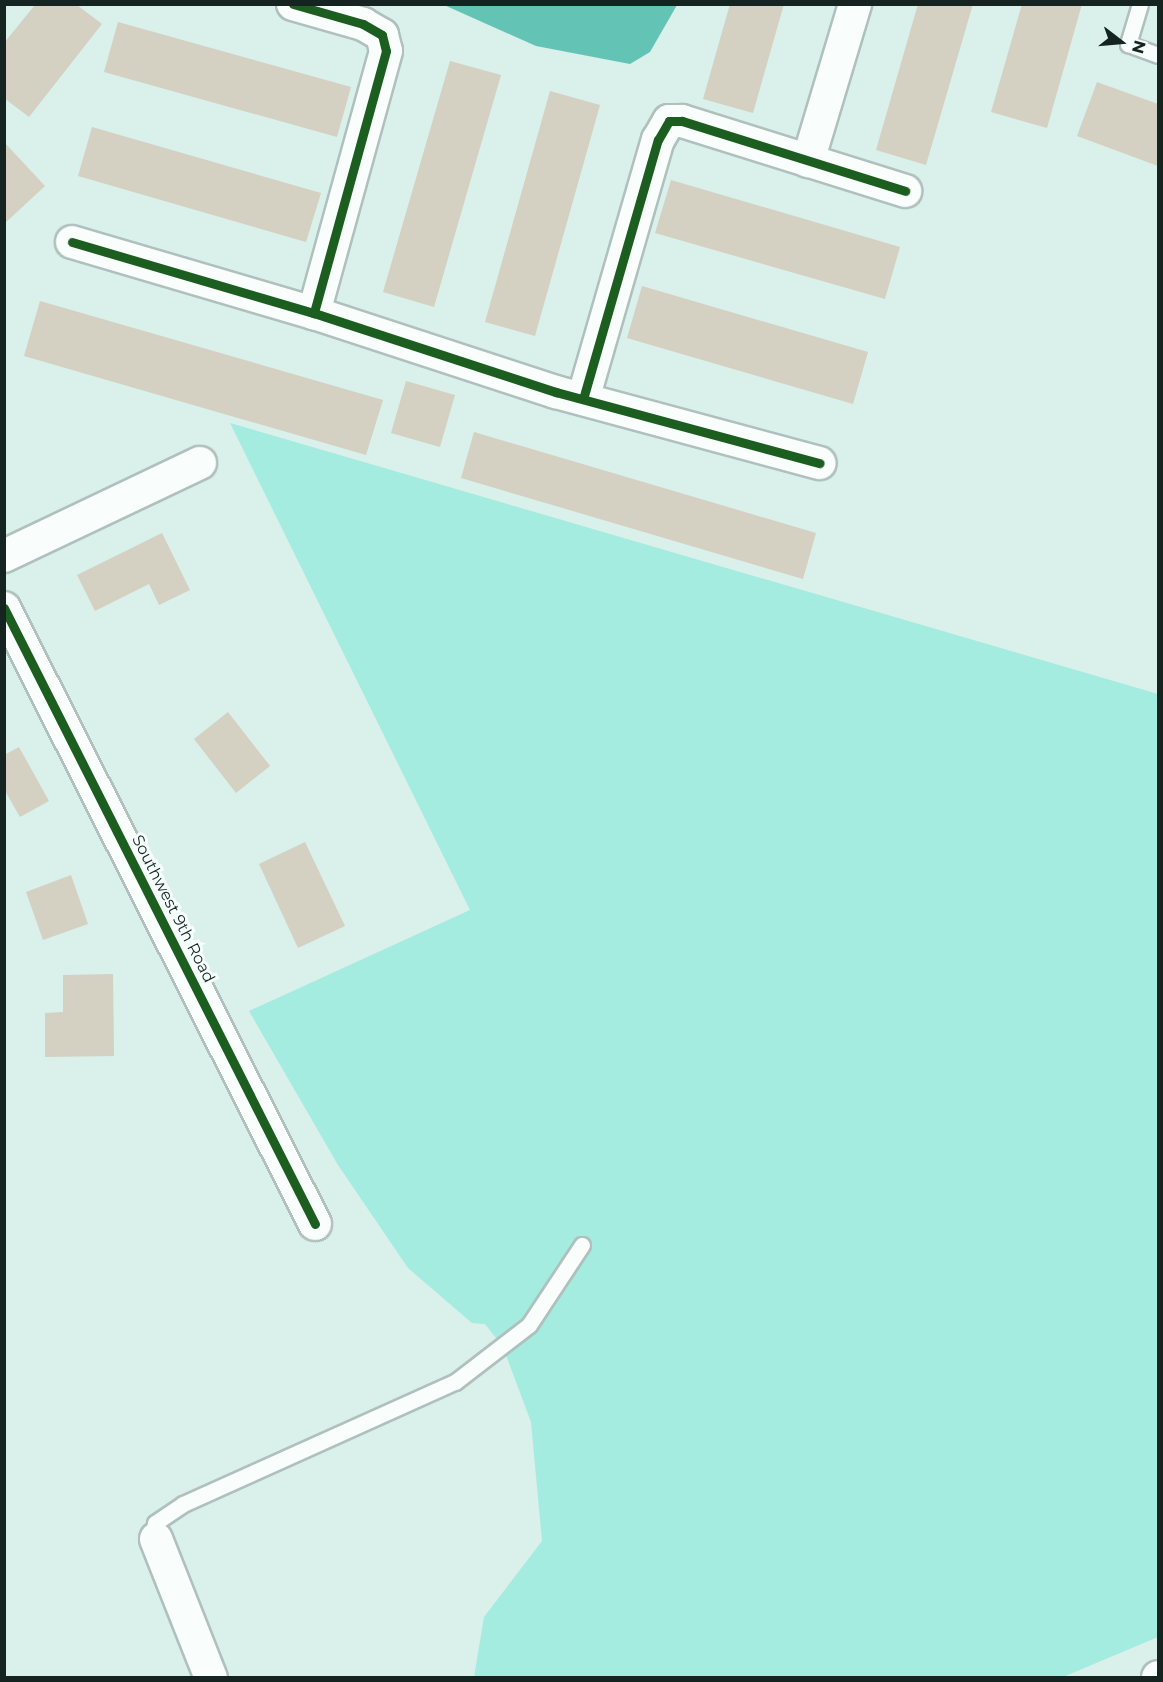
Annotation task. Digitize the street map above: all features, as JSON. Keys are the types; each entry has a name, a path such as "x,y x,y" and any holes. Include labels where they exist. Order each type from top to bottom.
{"street":[{"path":"293,4 363,24 382,34 386,51 314,314"},
{"path":"808,161 855,4"},
{"path":"583,399 658,140 669,121 682,121 905,191"},
{"path":"72,242 314,314 583,399 820,463"},
{"path":"4,556 201,463"},
{"name":"Southwest 9th Road","path":"4,608 315,1224"},
{"path":"156,1539 211,1677"}],"lane":[{"path":"1140,4 1128,44 1158,54"},
{"path":"156,1539 153,1532 155,1523 183,1504 455,1382 529,1325 582,1245"}],"shaded area":[{"path":"444,5 677,5 650,52 630,64 536,46"},
{"path":"230,423 1158,694 1158,1637 1063,1677 474,1677 484,1617 542,1541 531,1422 503,1347 485,1324 472,1323 408,1268 338,1165 249,1011 470,910"}],"building":[{"path":"730,4 784,4 753,113 703,99"},
{"path":"918,4 973,4 926,165 876,150"},
{"path":"1022,4 1082,4 1047,128 991,112"},
{"path":"35,5 77,5 102,24 29,117 4,98 4,43"},
{"path":"118,22 351,87 337,137 104,72"},
{"path":"450,61 501,75 434,307 383,292"},
{"path":"1097,82 1158,104 1158,166 1077,136"},
{"path":"550,91 600,105 535,336 485,322"},
{"path":"92,127 321,193 306,242 78,176"},
{"path":"4,142 45,186 4,224"},
{"path":"671,180 900,247 885,299 655,233"},
{"path":"642,286 868,352 853,404 627,338"},
{"path":"40,301 383,400 366,455 24,356"},
{"path":"406,381 455,395 440,447 391,433"},
{"path":"474,432 816,533 803,579 461,478"},
{"path":"162,533 190,590 159,605 149,584 95,611 77,575"},
{"path":"228,712 270,766 236,793 194,739"},
{"path":"19,747 49,801 20,817 4,789 4,755"},
{"path":"305,842 345,926 298,948 259,864"},
{"path":"71,875 88,924 43,940 26,892"},
{"path":"113,974 114,1056 45,1057 45,1013 63,1012 63,975"}],"cycle path":[{"path":"293,4 363,24 382,35 386,51 314,313"},
{"path":"583,399 658,140 669,121 682,121 905,191"},
{"path":"72,242 314,313 556,392 820,463"},
{"path":"4,608 315,1224"}]}
